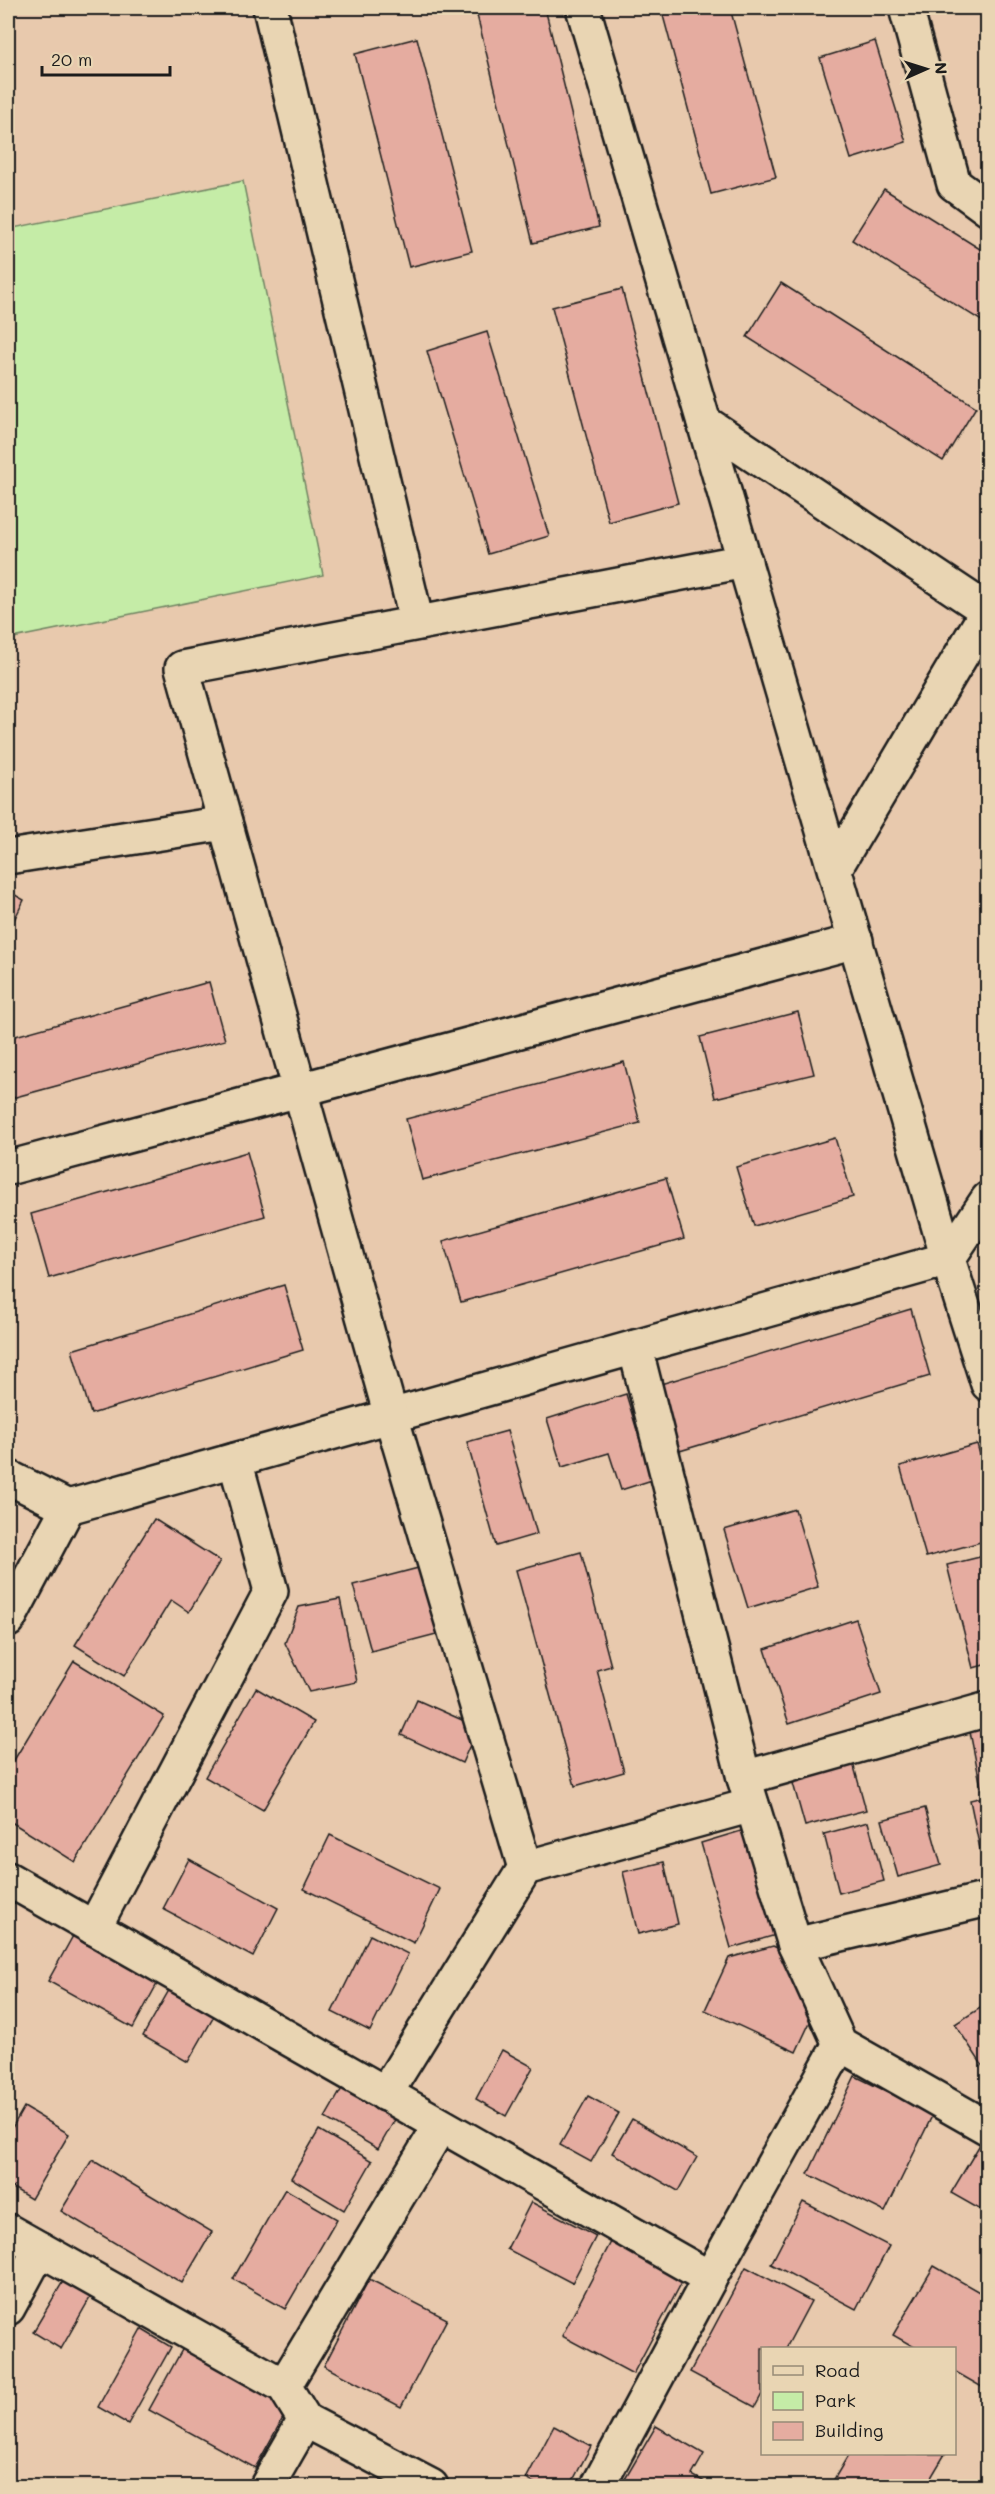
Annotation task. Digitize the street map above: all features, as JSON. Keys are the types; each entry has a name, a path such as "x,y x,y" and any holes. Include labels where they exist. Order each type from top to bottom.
{"street":[{"path":"270,8 417,623"},
{"path":"583,8 948,1259 986,1377"},
{"path":"906,8 954,184 987,208"},
{"path":"704,422 987,611 835,868"},
{"path":"525,1868 391,1416 182,668 745,561"},
{"path":"8,857 225,824"},
{"path":"8,1168 856,941"},
{"path":"8,1477 68,1508 948,1259 987,1199"},
{"path":"634,1347 748,1791 795,1945 840,2044 987,2127"},
{"path":"94,1928 271,1591 235,1460"},
{"path":"8,1620 68,1508"},
{"path":"385,2094 525,1868 987,1709"},
{"path":"8,1879 710,2278"},
{"path":"795,1945 987,1899"},
{"path":"598,2487 710,2278 840,2044"},
{"path":"284,2386 440,2126"},
{"path":"8,2230 284,2386 305,2420 431,2487"},
{"path":"8,2308 40,2249"},
{"path":"267,2487 305,2420"}],"green space":[{"path":"243,181 323,575 8,639 8,229"}],"building":[{"path":"506,8 545,8 599,227 533,243 477,15"},
{"path":"661,8 730,8 776,177 711,194"},
{"path":"417,38 472,251 409,267 355,54"},
{"path":"875,41 906,142 851,159 820,58"},
{"path":"884,189 988,254 988,325 852,240"},
{"path":"781,283 976,407 943,461 747,337"},
{"path":"622,289 678,503 609,522 552,307"},
{"path":"487,332 549,536 488,554 427,351"},
{"path":"8,891 24,900 8,932"},
{"path":"209,982 225,1040 12,1098 8,1081 8,1038"},
{"path":"798,1012 814,1074 715,1098 700,1037"},
{"path":"624,1062 640,1123 422,1180 406,1119"},
{"path":"835,1138 853,1197 754,1226 736,1167"},
{"path":"247,1152 265,1216 49,1278 31,1214"},
{"path":"666,1178 684,1239 461,1302 443,1241"},
{"path":"284,1285 303,1350 91,1414 72,1350"},
{"path":"911,1309 930,1376 673,1453 654,1386"},
{"path":"626,1394 652,1480 621,1490 609,1453 562,1467 547,1419"},
{"path":"507,1431 537,1534 496,1546 467,1442"},
{"path":"977,1444 988,1483 988,1540 926,1557 900,1466"},
{"path":"795,1509 818,1587 748,1608 724,1530"},
{"path":"154,1519 220,1561 189,1612 171,1600 124,1676 75,1645"},
{"path":"581,1552 611,1666 597,1670 624,1772 575,1786 516,1570"},
{"path":"988,1555 988,1664 973,1668 947,1565"},
{"path":"426,1566 444,1632 371,1651 353,1585"},
{"path":"340,1599 357,1682 309,1692 285,1643 299,1607"},
{"path":"856,1619 881,1694 789,1724 765,1649"},
{"path":"74,1661 164,1716 75,1862 8,1820 8,1770"},
{"path":"256,1688 314,1722 263,1810 205,1777"},
{"path":"417,1700 478,1727 462,1763 401,1735"},
{"path":"988,1728 988,1852 981,1854 970,1800 983,1797 970,1732"},
{"path":"850,1752 866,1810 805,1826 789,1769"},
{"path":"925,1808 941,1865 898,1877 882,1820"},
{"path":"868,1822 884,1881 839,1893 824,1834"},
{"path":"751,1828 783,1933 731,1948 701,1843"},
{"path":"330,1835 440,1889 414,1943 304,1889"},
{"path":"189,1859 278,1908 253,1957 163,1909"},
{"path":"664,1862 678,1924 638,1934 623,1872"},
{"path":"79,1925 163,1973 133,2028 48,1981"},
{"path":"370,1935 408,1954 370,2031 332,2012"},
{"path":"773,1946 792,1955 811,2020 796,2052 705,2010 729,1958"},
{"path":"176,1978 221,2004 188,2062 143,2036"},
{"path":"988,2003 988,2074 955,2024"},
{"path":"502,2050 533,2067 506,2116 476,2099"},
{"path":"855,2076 933,2114 885,2212 808,2174"},
{"path":"348,2078 401,2109 378,2149 325,2118"},
{"path":"588,2096 619,2113 591,2162 560,2145"},
{"path":"24,2107 69,2134 31,2199 8,2185 8,2135"},
{"path":"632,2119 697,2157 678,2191 612,2153"},
{"path":"319,2130 372,2161 344,2210 291,2178"},
{"path":"982,2141 988,2144 988,2214 951,2193"},
{"path":"92,2160 212,2232 182,2283 61,2211"},
{"path":"285,2189 337,2219 285,2309 233,2279"},
{"path":"531,2202 596,2236 572,2283 507,2249"},
{"path":"803,2202 889,2246 856,2309 771,2264"},
{"path":"611,2242 683,2280 633,2374 562,2336"},
{"path":"934,2266 988,2297 987,2390 956,2372 956,2347 914,2347 893,2335"},
{"path":"746,2267 811,2301 787,2347 761,2347 761,2396 755,2407 690,2372"},
{"path":"68,2273 95,2289 61,2349 33,2332"},
{"path":"369,2279 447,2319 401,2407 324,2366"},
{"path":"141,2329 171,2347 128,2424 98,2407"},
{"path":"183,2348 289,2407 255,2468 149,2410"},
{"path":"554,2426 591,2446 570,2486 540,2486 526,2479"},
{"path":"656,2426 704,2454 692,2475 712,2486 621,2486"},
{"path":"848,2455 944,2455 926,2486 830,2486"}]}
